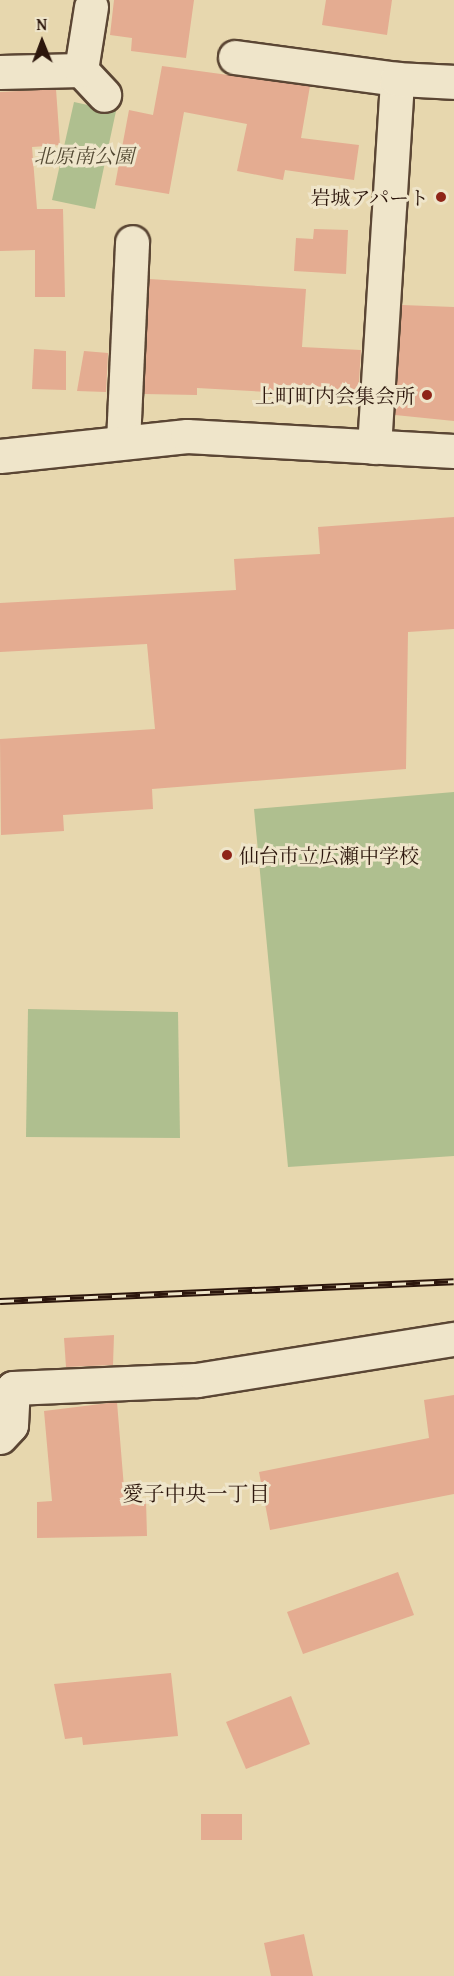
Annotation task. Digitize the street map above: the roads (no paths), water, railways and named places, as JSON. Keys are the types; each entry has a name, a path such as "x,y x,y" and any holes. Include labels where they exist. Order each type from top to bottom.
{"street":[{"path":"81,70 91,7"},
{"path":"235,57 397,79 454,82"},
{"path":"0,72 81,70 104,95"},
{"path":"374,447 397,79"},
{"path":"123,442 132,242"},
{"path":"0,456 123,442 252,436 454,452"},
{"path":"0,1437 10,1425 13,1388 197,1380 454,1339"}],"railway":[{"path":"0,1301 454,1281"}],"place":[{"name":"岩城アパート","path":"441,197"},
{"name":"上町町内会集会所","path":"427,395"},
{"name":"仙台市立広瀬中学校","path":"227,855"}],"district":[{"name":"愛子中央一丁目","path":"196,1494"}],"park label":[{"name":"北原南公園","path":"84,155"}]}
